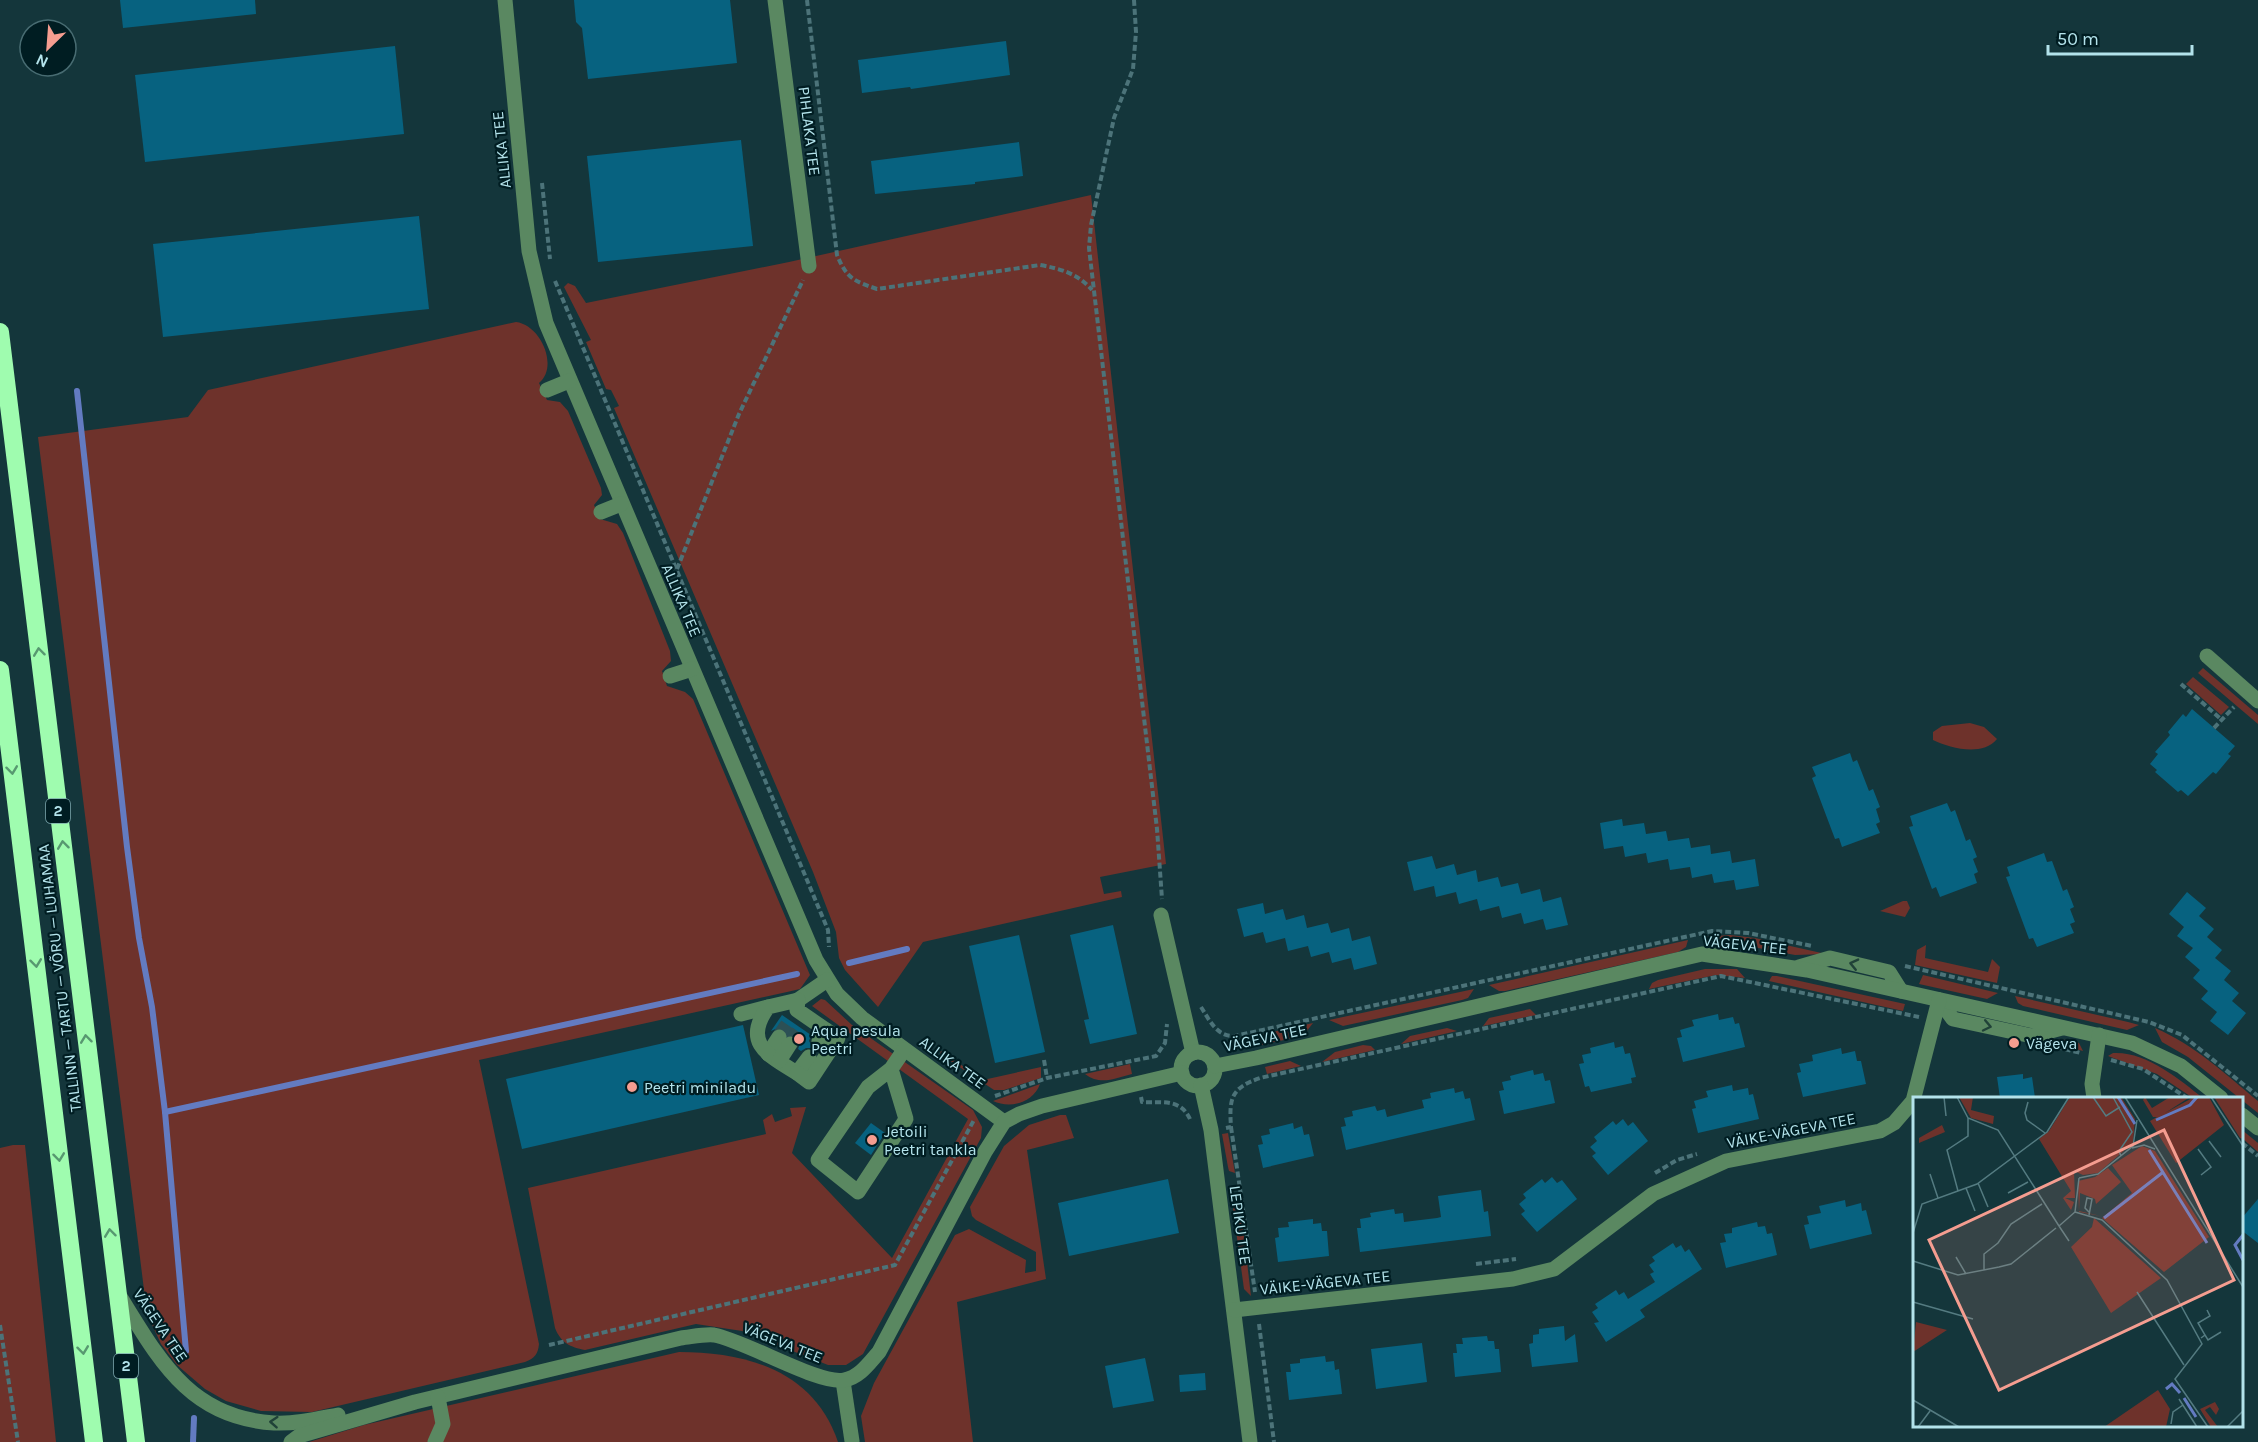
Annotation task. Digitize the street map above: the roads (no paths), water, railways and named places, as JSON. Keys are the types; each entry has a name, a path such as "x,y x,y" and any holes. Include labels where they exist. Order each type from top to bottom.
{"highway":[{"name":"TALLINN — TARTU — VÕRU — LUHAMAA","path":"0,332 136,1442"},
{"name":"TALLINN — TARTU — VÕRU — LUHAMAA","path":"0,670 94,1442"}],"street":[{"name":"ALLIKA TEE","path":"505,0 529,251 543,313 569,381 816,960 827,980 862,1018 1004,1122"},
{"name":"PIHLAKA TEE","path":"775,0 809,266"},
{"path":"547,390 569,381"},
{"path":"601,512 621,504"},
{"path":"2207,656 2258,701"},
{"path":"670,676 692,669"},
{"path":"1161,915 1193,1053"},
{"name":"VÄGEVA TEE","path":"1215,1066 1702,954 1796,968 2132,1043 2164,1056 2181,1066 2220,1097"},
{"path":"799,1015 827,980"},
{"name":"VÄIKE-VÄGEVA TEE","path":"1914,1097 1939,1000"},
{"path":"741,1014 768,1007 799,1015 823,1036 838,1038 809,1082 762,1050 757,1035 758,1022 768,1007"},
{"path":"2094,1097 2092,1084 2099,1035"},
{"path":"773,1058 785,1040"},
{"path":"891,1069 906,1119 858,1192 818,1161 868,1087 891,1069 904,1050"},
{"path":"1193,1053 1208,1055 1215,1066 1212,1078 1201,1085 1188,1082 1182,1073 1183,1063 1193,1053"},
{"path":"797,1073 808,1057"},
{"path":"852,1441 843,1380 860,1374 879,1352 985,1152 1004,1122 1042,1106 1182,1073"},
{"name":"LEPIKU TEE","path":"1201,1085 1211,1130 1250,1442"},
{"name":"VÄIKE-VÄGEVA TEE","path":"1234,1310 1513,1279 1554,1269 1653,1194 1726,1161 1880,1131 1903,1115 1913,1101"},
{"path":"2243,1117 2258,1128"},
{"name":"VÄGEVA TEE","path":"117,1291 166,1368 182,1386 210,1404 242,1417 274,1423 305,1422 415,1402 681,1338 711,1335 738,1342 823,1378 843,1380"},
{"path":"435,1442 443,1424 438,1397"},
{"name":"VÄGEVA TEE","path":"291,1442 299,1436 415,1402"}],"waterway":[{"path":"77,391 127,847 139,938 152,1007 165,1112 186,1351"},
{"path":"849,963 907,949"},
{"path":"165,1112 797,974"},
{"path":"193,1442 194,1418"}],"tunnel":[{"path":"779,1037 790,1021"},
{"path":"790,1044 801,1028"}],"place":[{"name":"Aqua pesula Peetri","path":"799,1039"},
{"name":"Vägeva","path":"2014,1043"},
{"name":"Peetri miniladu","path":"632,1087"},
{"name":"Jetoili Peetri tankla","path":"872,1140"}]}
